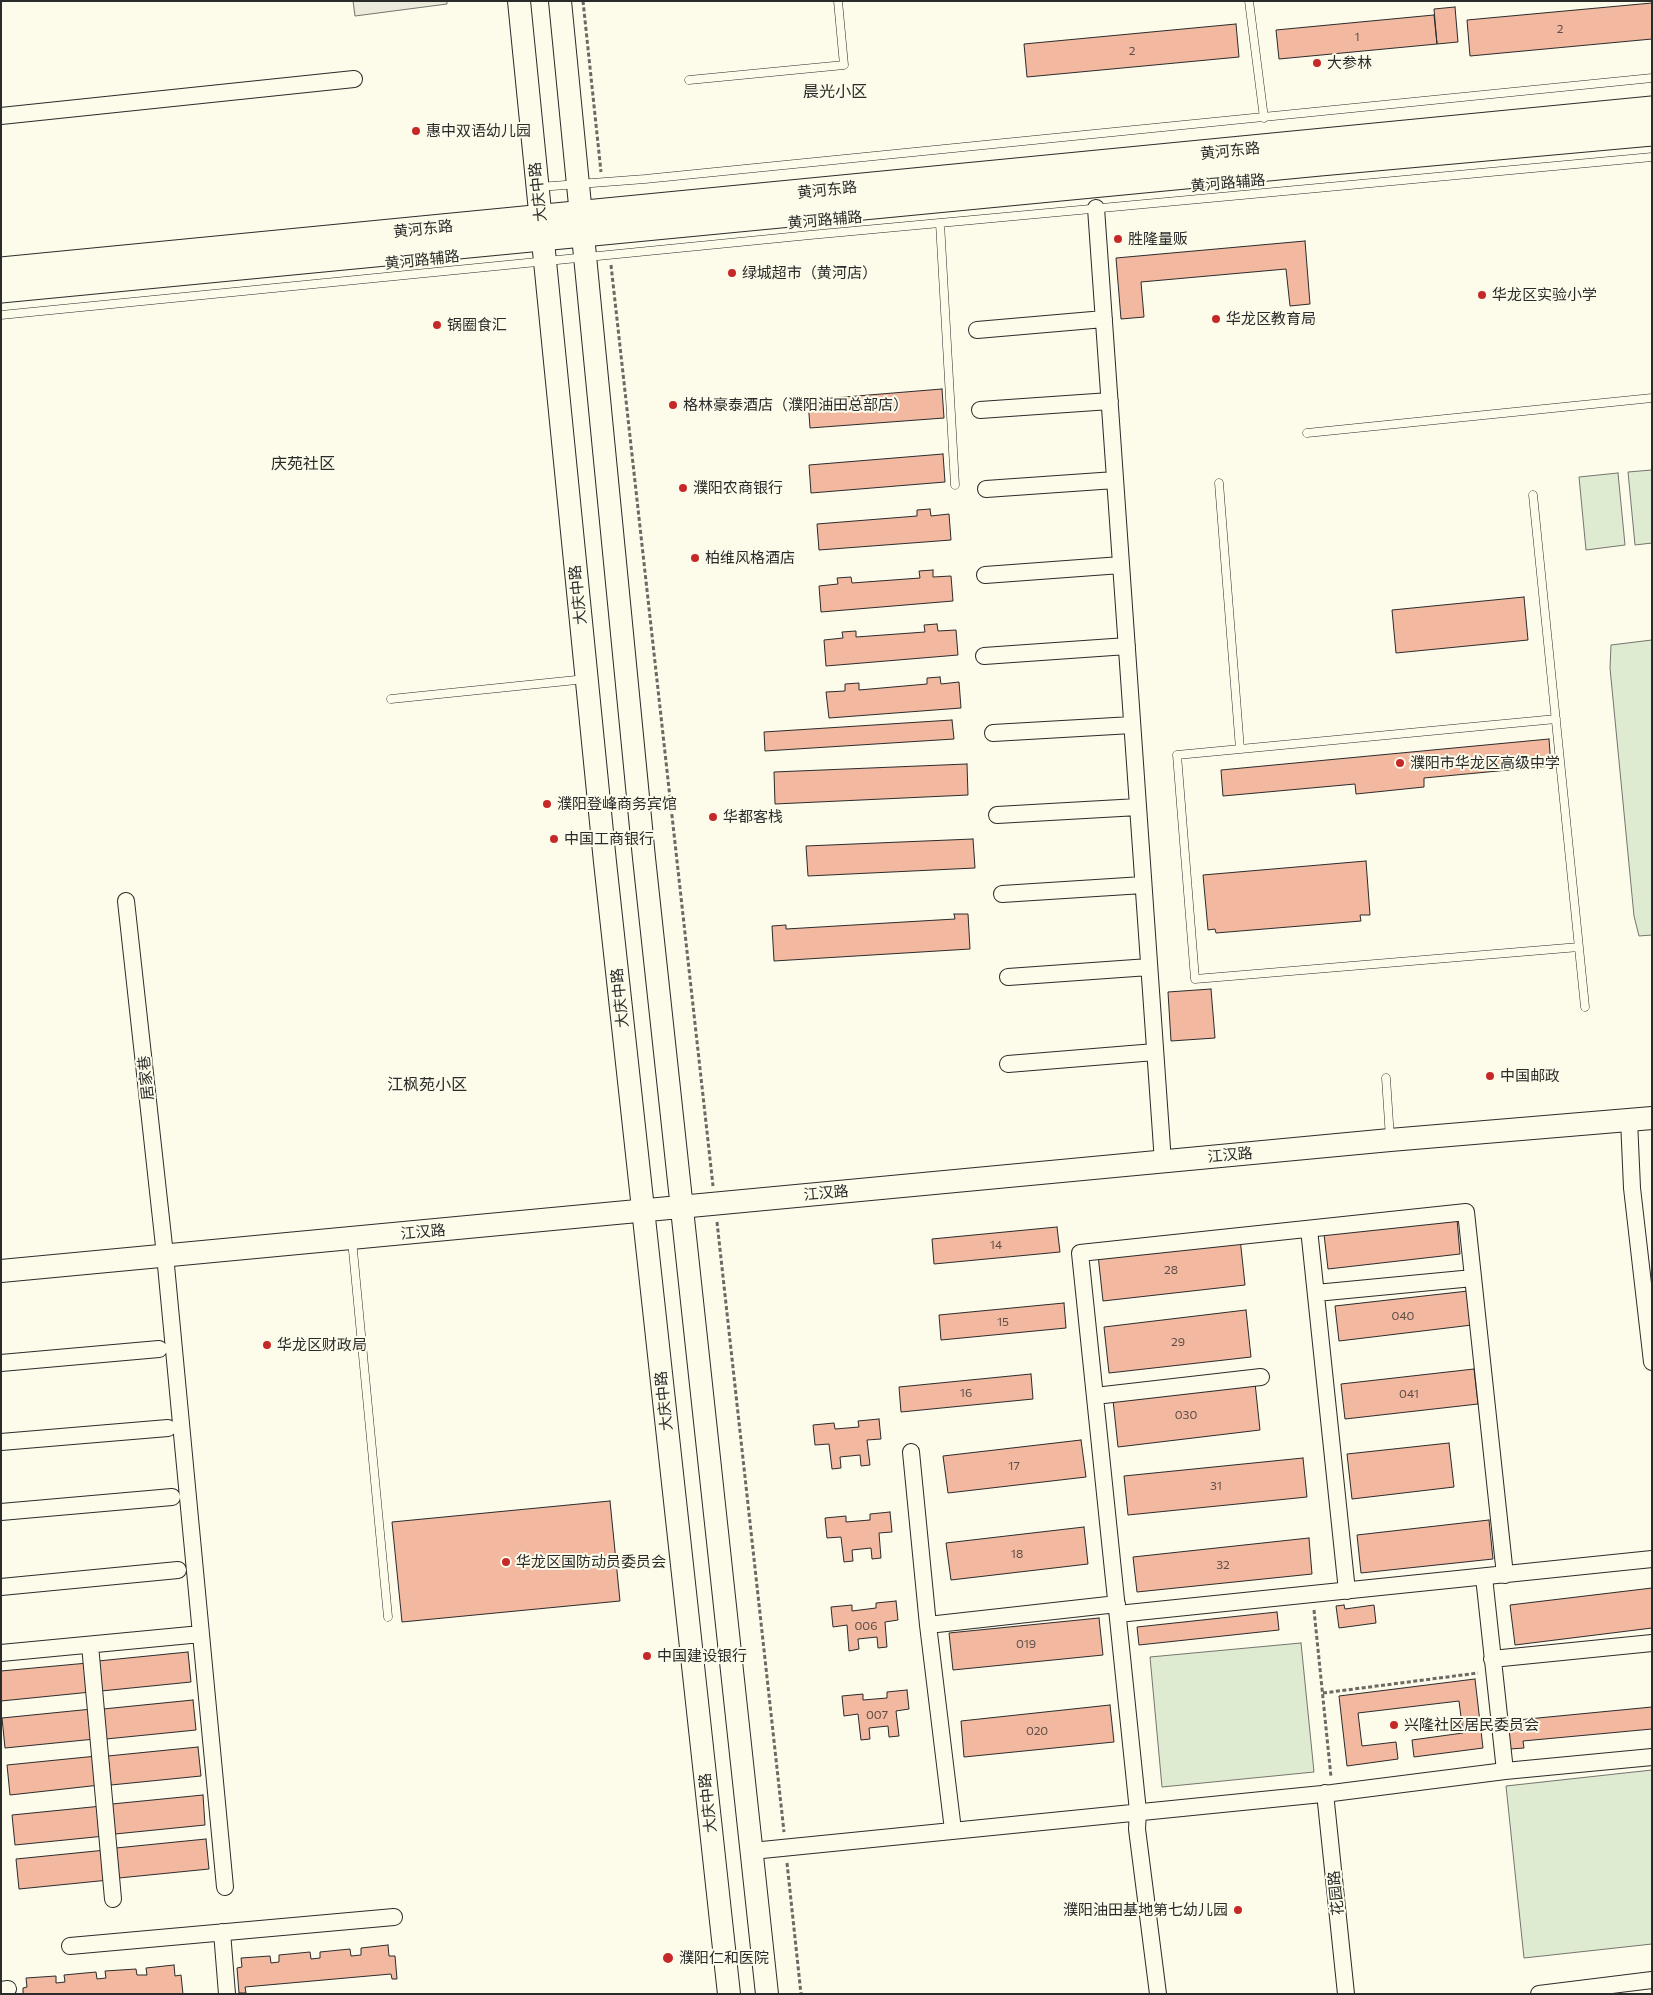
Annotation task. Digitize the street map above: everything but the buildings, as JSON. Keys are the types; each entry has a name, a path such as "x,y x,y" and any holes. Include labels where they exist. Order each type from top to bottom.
{"main road":[{"name":"大庆中路","path":"519,1 643,1211 729,1994"},
{"path":"560,1 644,858 768,1994"},
{"name":"黄河东路","path":"583,235 1652,109"},
{"name":"黄河东路","path":"1,290 543,239 1301,164 1652,133"},
{"name":"黄河东路","path":"1,270 543,239"},
{"name":"江汉路","path":"1,1271 1390,1140 1652,1118"}],"street":[{"path":"1,116 354,79"},
{"path":"1096,208 1163,1162"},
{"path":"978,330 1104,319"},
{"path":"980,410 1110,401"},
{"path":"986,489 1115,480"},
{"path":"985,575 1121,565"},
{"path":"984,656 1127,646"},
{"path":"993,733 1132,725"},
{"path":"997,815 1138,807"},
{"path":"1002,894 1144,885"},
{"name":"居家巷","path":"126,901 165,1255 225,1887"},
{"path":"1008,977 1149,968"},
{"path":"1008,1064 1156,1052"},
{"path":"1629,1120 1632,1188 1652,1362"},
{"path":"1158,1994 1137,1829 1138,1811 1080,1253 1466,1212 1505,1575"},
{"path":"1310,1229 1347,1590"},
{"path":"1316,1294 1473,1278"},
{"path":"1,1363 159,1349"},
{"path":"1095,1396 1261,1377"},
{"path":"1,1442 168,1428"},
{"path":"911,1452 928,1625 953,1830"},
{"path":"1,1512 172,1498"},
{"path":"928,1625 1312,1594 1652,1559"},
{"path":"1,1587 178,1570"},
{"path":"1484,1577 1505,1771"},
{"path":"1,1653 201,1634"},
{"path":"1493,1665 1652,1643"},
{"path":"90,1645 113,1899"},
{"path":"752,1851 1329,1793 1505,1771 1652,1757"},
{"name":"花园路","path":"1329,1793 1346,1994"},
{"path":"70,1946 394,1917"},
{"path":"222,1932 228,1994"},
{"path":"1538,1994 1572,1992 1652,1980"}],"lane":[{"path":"689,80 844,65 838,1"},
{"path":"1249,1 1264,118"},
{"path":"538,188 1264,118 1652,78"},
{"name":"黄河路辅路","path":"1,315 583,235 610,255 1652,157"},
{"path":"940,223 955,485"},
{"path":"1307,433 1652,398"},
{"path":"1219,483 1240,749"},
{"path":"1533,495 1585,1007"},
{"path":"391,699 587,679"},
{"path":"1556,719 1177,755 1196,979 1579,947"},
{"path":"1386,1078 1390,1140"},
{"path":"352,1238 388,1617"}],"path":[{"path":"583,1 602,182"},
{"path":"610,255 801,1994"},
{"path":"1312,1594 1322,1693 1329,1793"},
{"path":"1322,1693 1493,1665"}],"green space":[{"path":"1652,470 1652,543 1635,545 1628,472"},
{"path":"1618,473 1625,545 1586,550 1579,477"},
{"path":"1652,640 1652,935 1639,936 1634,916 1610,668 1611,645"},
{"path":"1301,1643 1314,1772 1162,1787 1150,1657"},
{"path":"1652,1770 1652,1944 1524,1958 1506,1786"}],"shaded area":[{"path":"353,1 447,1 447,4 355,16"}],"place":[{"name":"大参林","path":"1317,63"},
{"name":"惠中双语幼儿园","path":"416,131"},
{"name":"胜隆量贩","path":"1118,239"},
{"name":"绿城超市（黄河店）","path":"732,273"},
{"name":"华龙区实验小学","path":"1482,295"},
{"name":"华龙区教育局","path":"1216,319"},
{"name":"锅圈食汇","path":"437,325"},
{"name":"格林豪泰酒店（濮阳油田总部店）","path":"673,405"},
{"name":"濮阳农商银行","path":"683,488"},
{"name":"柏维风格酒店","path":"695,558"},
{"name":"濮阳市华龙区高级中学","path":"1400,763"},
{"name":"濮阳登峰商务宾馆","path":"547,804"},
{"name":"华都客栈","path":"713,817"},
{"name":"中国工商银行","path":"554,839"},
{"name":"中国邮政","path":"1490,1076"},
{"name":"华龙区财政局","path":"267,1345"},
{"name":"华龙区国防动员委员会","path":"506,1562"},
{"name":"中国建设银行","path":"647,1656"},
{"name":"兴隆社区居民委员会","path":"1394,1725"},
{"name":"濮阳油田基地第七幼儿园","path":"1238,1910"},
{"name":"濮阳仁和医院","path":"668,1958"}],"district":[{"name":"晨光小区","path":"835,92"},
{"name":"庆苑社区","path":"303,464"},
{"name":"江枫苑小区","path":"427,1085"}]}
